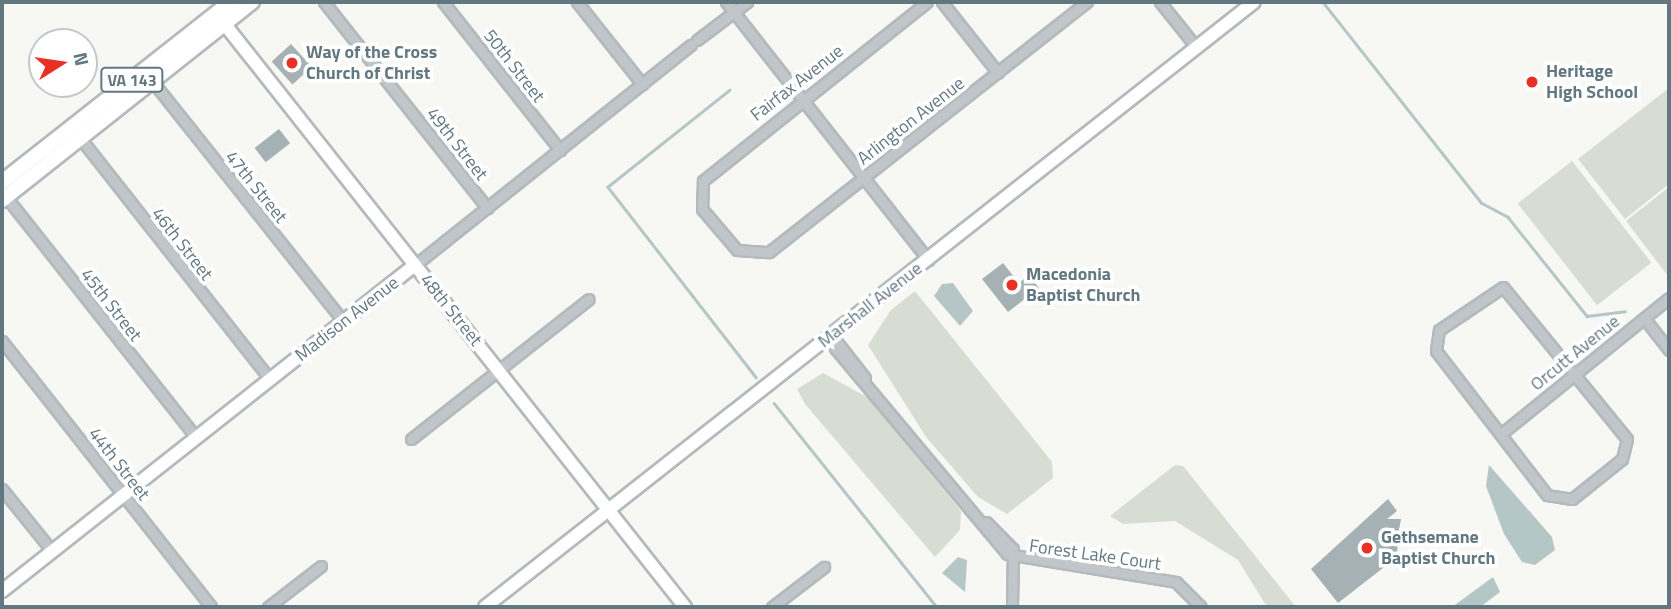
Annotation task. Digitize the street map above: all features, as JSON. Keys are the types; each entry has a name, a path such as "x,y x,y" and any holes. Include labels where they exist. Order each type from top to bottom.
{"main road":[{"name":"VA 143","path":"220,18 231,2"},
{"name":"VA 143","path":"3,193 220,18 252,2"}],"street":[{"name":"49th Street","path":"324,2 487,208"},
{"name":"50th Street","path":"443,2 559,150"},
{"path":"577,2 642,84"},
{"path":"726,2 928,260"},
{"name":"Madison Avenue","path":"2,591 747,2"},
{"name":"Fairfax Avenue","path":"749,255 735,248 698,197 707,176 927,2"},
{"path":"942,2 998,73"},
{"name":"Arlington Avenue","path":"749,255 769,252 1087,2"},
{"path":"1160,2 1196,47"},
{"name":"Marshall Avenue","path":"485,607 1254,2"},
{"name":"48th Street","path":"220,18 685,607"},
{"name":"47th Street","path":"148,76 344,322"},
{"name":"46th Street","path":"76,133 270,379"},
{"name":"45th Street","path":"3,193 196,437"},
{"path":"1503,287 1576,372 1627,439 1625,455 1578,495 1558,500 1500,434 1436,351 1436,334 1447,323 1503,287"},
{"name":"Orcutt Avenue","path":"1500,434 1669,298"},
{"path":"411,439 589,299"},
{"path":"1644,318 1669,350"},
{"name":"Forest Lake Court","path":"832,335 835,348 1016,560 1176,582 1201,607"},
{"name":"44th Street","path":"2,341 211,607"},
{"path":"2,489 52,551"},
{"name":"Forest Lake Court","path":"1012,607 1016,560"},
{"path":"268,607 321,566"},
{"path":"772,607 824,567"}],"shaded area":[{"path":"1669,88 1669,184 1625,219 1578,159"},
{"path":"1572,161 1651,263 1597,305 1518,203"},
{"path":"1669,187 1669,275 1668,276 1626,221"},
{"path":"953,283 973,311 960,326 934,296 942,284"},
{"path":"915,291 1052,462 1053,478 1007,514 978,497 926,437 868,345 891,310"},
{"path":"823,373 867,397 961,511 960,530 935,557 805,404 797,389"},
{"path":"1175,465 1183,466 1296,607 1267,607 1238,560 1175,521 1123,524 1110,516"},
{"path":"1489,465 1552,537 1555,550 1535,565 1522,562 1504,534 1486,486"},
{"path":"958,557 967,560 965,592 942,573"},
{"path":"1493,577 1500,592 1480,607 1452,607"}],"building":[{"name":"Way of the Cross Church of Christ","path":"291,44 312,67 292,84 272,61"},
{"path":"279,129 290,143 266,162 255,148"},
{"name":"Macedonia Baptist Church","path":"1003,263 1019,283 1029,275 1039,288 1008,312 982,279"},
{"name":"Gethsemane Baptist Church","path":"1388,499 1397,511 1387,519 1401,519 1399,530 1416,532 1415,544 1398,542 1397,553 1384,552 1392,561 1338,603 1311,569"}],"waterway":[{"path":"1323,2 1482,203 1508,217 1587,316 1625,311"},
{"path":"730,90 608,187 756,377"},
{"path":"774,403 937,607"}],"place":[{"name":"Way of the Cross Church of Christ","path":"292,63"},
{"name":"Heritage High School","path":"1532,82"},
{"name":"Macedonia Baptist Church","path":"1012,285"},
{"name":"Gethsemane Baptist Church","path":"1367,548"}]}
